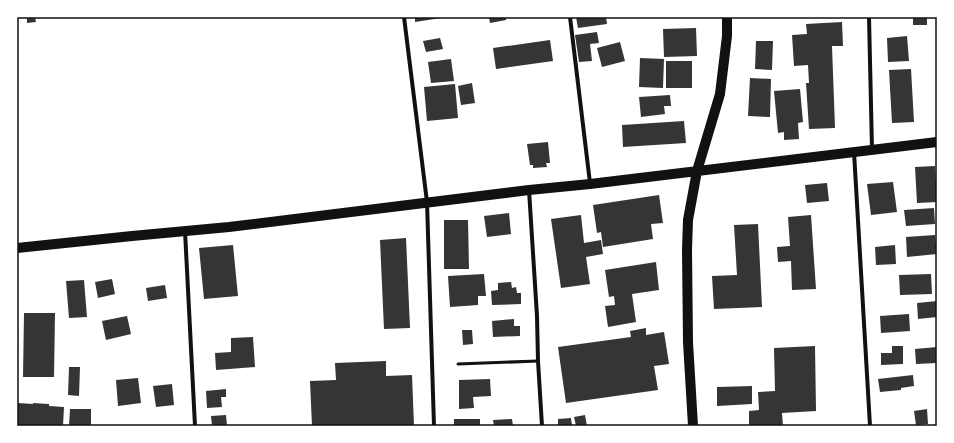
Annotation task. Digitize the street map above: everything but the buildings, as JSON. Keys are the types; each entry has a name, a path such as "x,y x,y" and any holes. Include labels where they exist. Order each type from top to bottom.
{"main road":[{"path":"693,426 688,342 688,220 697,171 720,94 727,36 727,17"},
{"path":"17,248 229,227 427,202 937,142"}],"street":[{"path":"404,17 427,202 434,426"},
{"path":"570,17 590,184"},
{"path":"869,17 872,150"},
{"path":"854,152 870,426"},
{"path":"529,190 542,426"},
{"path":"185,231 195,426"}],"lane":[{"path":"458,364 538,361"}]}
